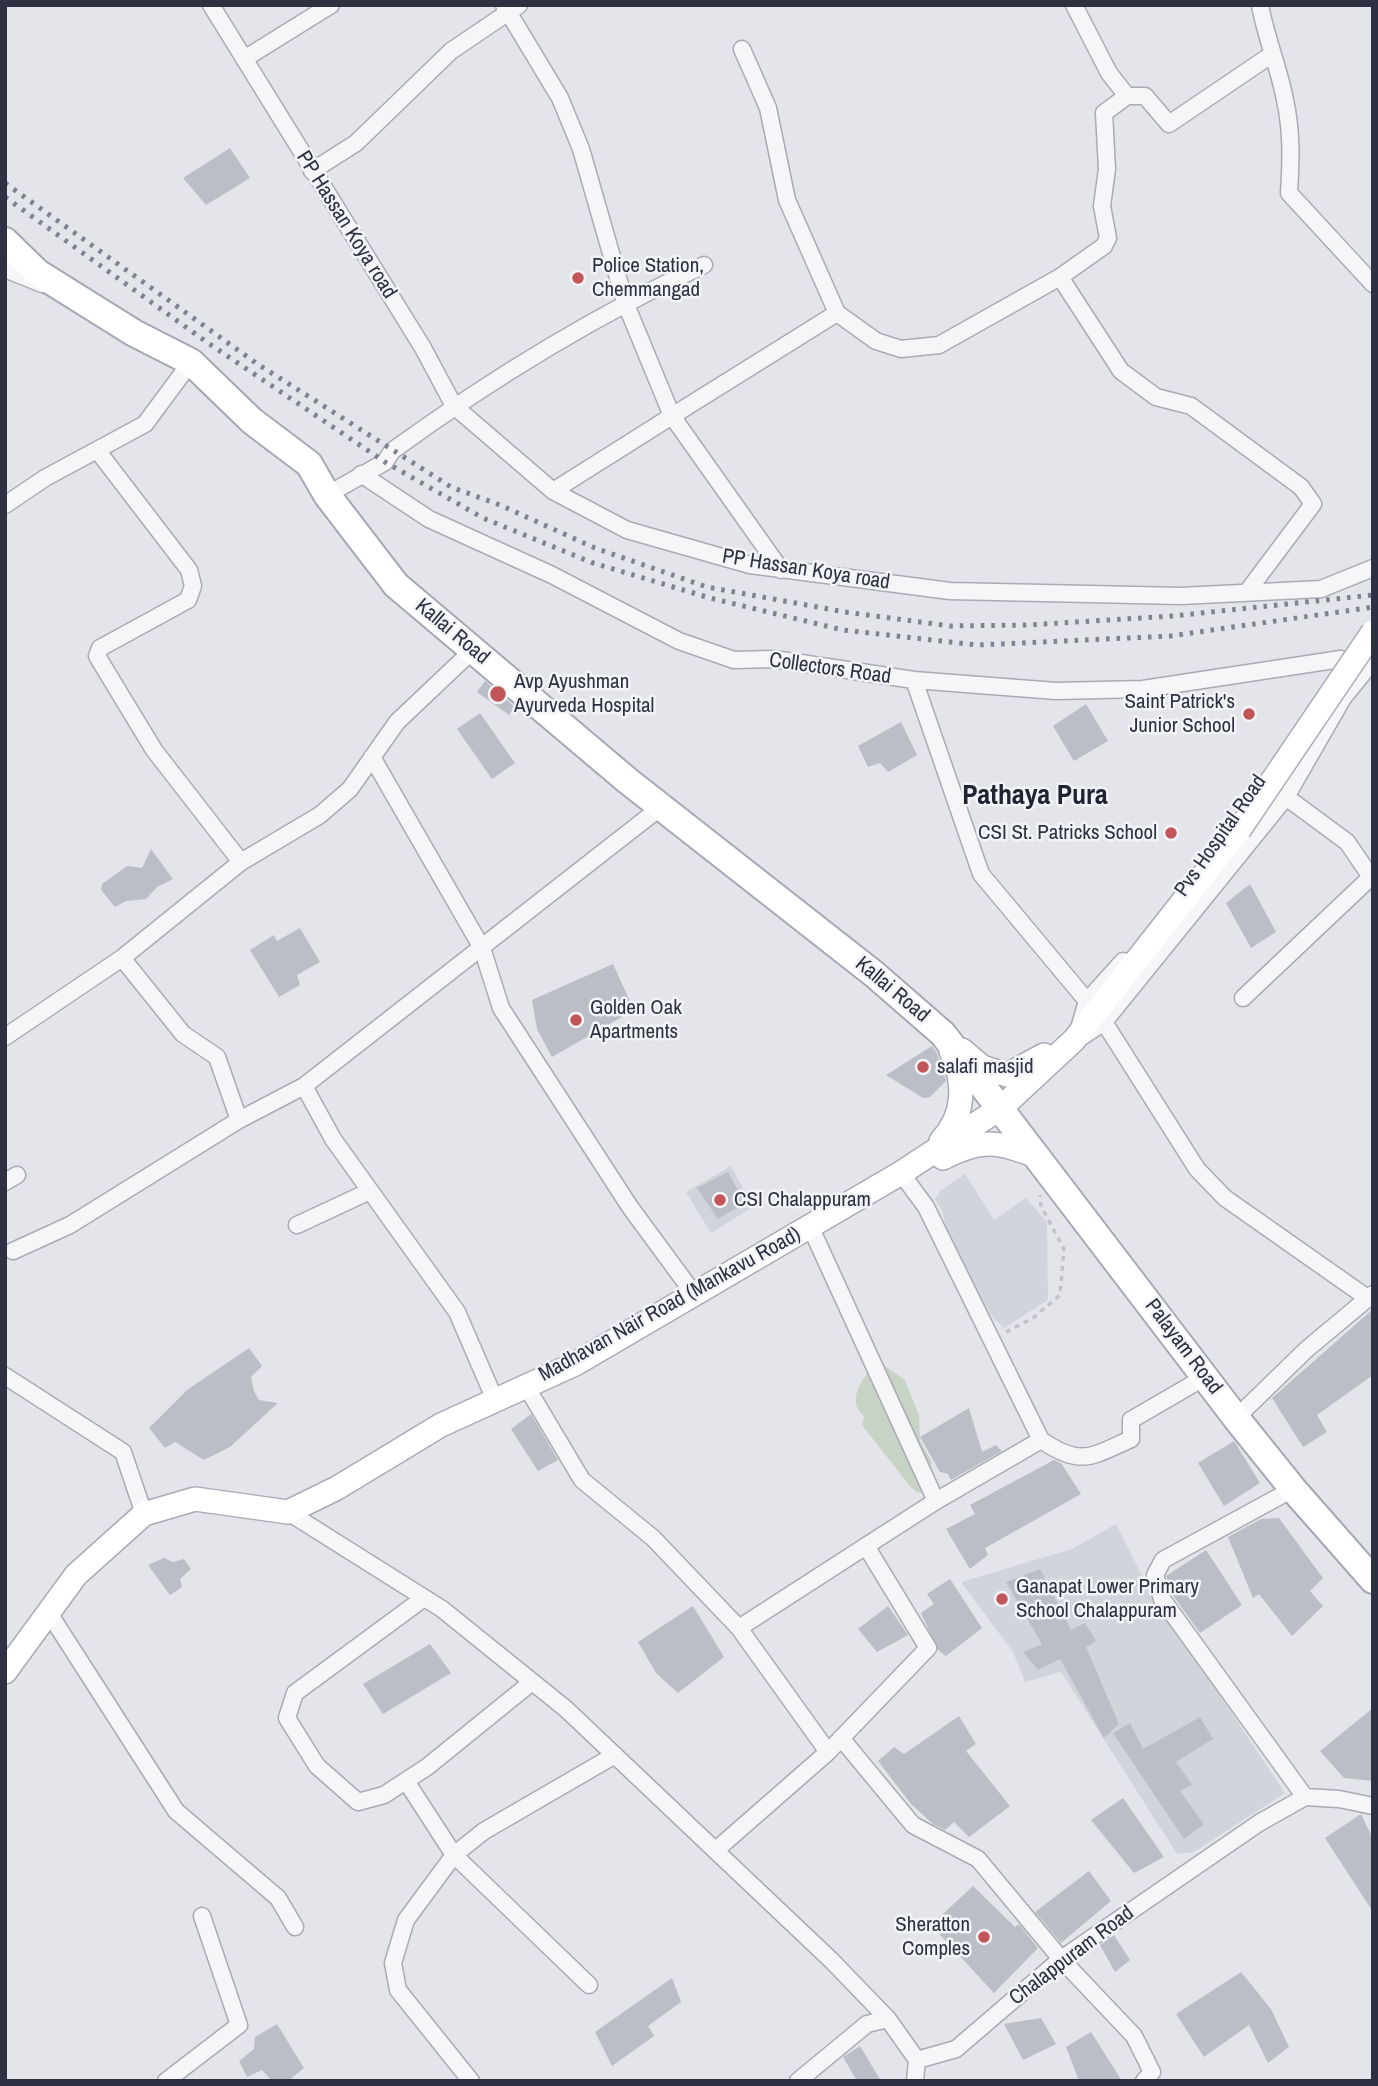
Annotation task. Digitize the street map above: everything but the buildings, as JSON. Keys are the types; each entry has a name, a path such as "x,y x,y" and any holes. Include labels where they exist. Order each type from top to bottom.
{"main road":[{"name":"Kallai Road","path":"5,241 38,272 134,333 191,362 252,421 309,464 327,495 396,585 661,807 874,974 943,1034 1002,1107"},
{"name":"Madhavan Nair Road (Mankavu Road)","path":"288,1512 337,1488 441,1425 575,1364 901,1173 1002,1107 1067,1046 1239,831 1373,633"},
{"path":"943,1034 982,1067 1007,1075 1067,1046"},
{"path":"926,1155 952,1128 960,1110 961,1079 943,1034"},
{"name":"Palayam Road","path":"1002,1107 1236,1418 1293,1489 1373,1580"},
{"path":"901,1173 984,1142 1003,1143 1039,1157"},
{"path":"5,1672 76,1575 144,1514 195,1499 288,1512"}],"street":[{"name":"PP Hassan Koya road","path":"211,5 423,348 454,406 553,491 627,530 750,565 950,591 1181,596 1321,589 1373,568"},
{"path":"244,59 331,5"},
{"path":"1074,5 1109,73 1127,96"},
{"path":"1260,5 1270,55 1285,99 1290,135 1289,193 1373,284"},
{"path":"312,171 355,143 451,51 510,8 560,98 581,149 625,302 672,416 781,570"},
{"path":"742,49 768,108 786,200 837,313 876,341 901,349 939,345 1060,277 1104,246 1108,239 1102,206 1107,169 1104,113 1127,96 1145,96 1168,124 1270,55"},
{"path":"327,495 385,462 392,451 454,406 625,302 704,265"},
{"path":"5,269 71,292"},
{"path":"1060,277 1121,371 1156,397 1191,406 1301,487 1313,504 1247,593"},
{"path":"553,491 837,313"},
{"path":"5,505 45,478 145,424 191,362"},
{"path":"97,450 189,570 193,586 188,600 100,648 97,656 154,750 241,862"},
{"name":"Collectors Road","path":"361,474 429,519 552,575 680,641 734,660 774,659 914,680 1056,691 1143,689 1341,659"},
{"name":"Pvs Hospital Road","path":"1067,1046 1087,1001 1166,912 1226,834 1341,659 1373,633"},
{"path":"5,1037 122,958 241,862 320,815 350,789 397,722 473,650"},
{"name":"Pvs Hospital Road","path":"1067,1046 1104,1022 1286,797 1343,698 1373,661"},
{"path":"914,680 981,874 1087,1001"},
{"path":"372,757 482,948 501,1008 630,1207 694,1294"},
{"path":"1243,998 1371,877 1347,842 1286,797"},
{"path":"13,1251 70,1226 239,1120 304,1086 661,807"},
{"path":"122,958 183,1034 218,1057 239,1120"},
{"path":"1104,1022 1197,1169 1225,1198 1370,1296 1307,1349 1236,1418"},
{"path":"304,1086 333,1139 457,1312 495,1400"},
{"path":"901,1173 926,1207 1041,1440 1063,1455 1086,1459 1131,1439 1130,1420 1205,1377"},
{"path":"298,1225 370,1191"},
{"path":"810,1226 936,1501"},
{"path":"5,1376 122,1452 144,1514"},
{"path":"526,1386 582,1480 653,1538 739,1628 828,1752"},
{"path":"739,1628 936,1501 1041,1440"},
{"path":"1293,1489 1163,1560 1155,1575 1162,1599 1304,1797 1339,1799 1373,1806"},
{"path":"288,1512 424,1598 532,1682 615,1755 888,2019 917,2060 915,2081"},
{"path":"716,1850 828,1752 928,1648 866,1546"},
{"path":"424,1598 295,1693 287,1717 317,1766 358,1801 384,1795 406,1781 532,1682"},
{"path":"49,1613 176,1811 278,1898 295,1927"},
{"path":"841,1738 912,1825 978,1859 1060,1959 1135,2036 1152,2072 1144,2081"},
{"path":"471,2081 398,1990 393,1963 406,1920 454,1855 484,1832 615,1755"},
{"path":"406,1781 454,1855 589,1984"},
{"name":"Chalappuram Road","path":"917,2060 956,2049 1060,1959 1259,1823 1304,1797"},
{"path":"166,2081 239,2025 202,1916"},
{"path":"798,2081 867,2024 888,2019"}],"path":[{"path":"991,1339 1033,1318 1060,1295 1064,1249 1038,1197 1057,1181"}],"shaded area":[{"name":"CSI Chalappuram","path":"731,1166 753,1207 711,1233 686,1192"},
{"path":"965,1174 994,1220 1026,1198 1047,1222 1048,1300 1004,1328 991,1315 969,1275 948,1236 942,1210 935,1200 940,1191"},
{"path":"1116,1524 1150,1591 1285,1793 1194,1852 1177,1854 1061,1672 1025,1682 1013,1652 961,1582 1072,1549"}],"green space":[{"path":"882,1364 905,1380 919,1415 920,1441 932,1462 924,1493 916,1492 909,1485 862,1425 864,1416 858,1408 856,1394 866,1375"}],"railway":[{"path":"5,183 256,363 451,487 500,505 595,548 707,587 845,612 950,626 1028,625 1173,616 1373,595"},
{"path":"5,197 208,343 385,462 483,518 593,563 710,598 843,630 977,645 1171,636 1373,607"}],"place":[{"name":"Police Station, Chemmangad","path":"578,278"},
{"name":"Avp Ayushman Ayurveda Hospital","path":"498,694"},
{"name":"Saint Patrick's Junior School","path":"1249,714"},
{"name":"CSI St. Patricks School","path":"1171,833"},
{"name":"Golden Oak Apartments","path":"576,1020"},
{"name":"salafi masjid","path":"923,1067"},
{"name":"CSI Chalappuram","path":"720,1200"},
{"name":"Ganapat Lower Primary School Chalappuram","path":"1002,1599"},
{"name":"Sheratton Comples","path":"984,1937"}],"district":[{"name":"Pathaya Pura","path":"1035,796"}]}
